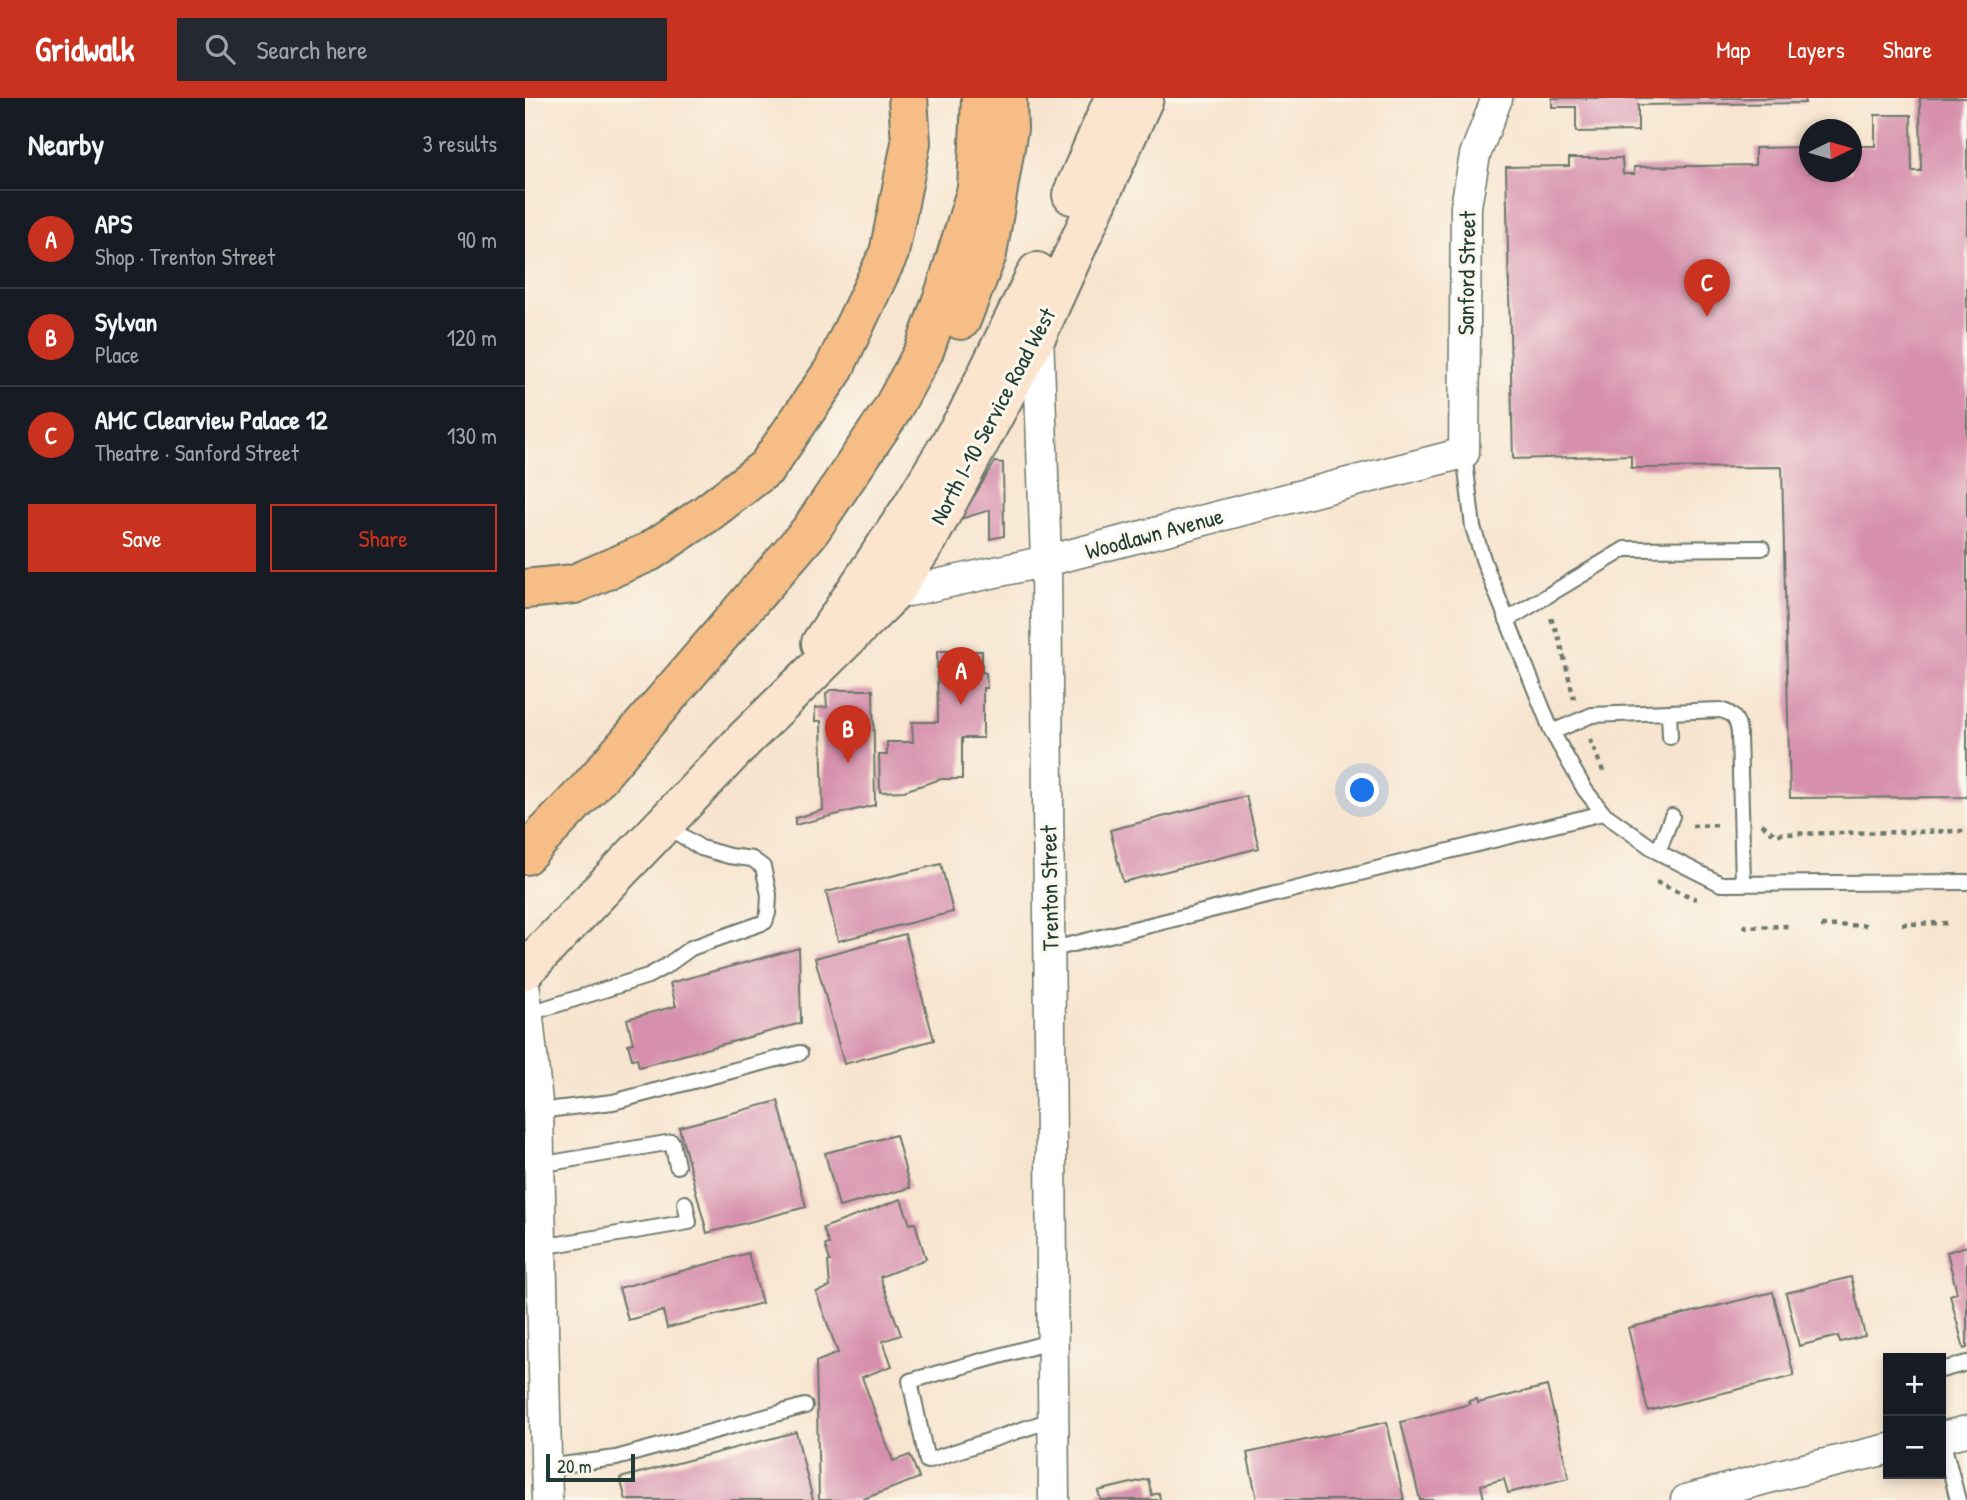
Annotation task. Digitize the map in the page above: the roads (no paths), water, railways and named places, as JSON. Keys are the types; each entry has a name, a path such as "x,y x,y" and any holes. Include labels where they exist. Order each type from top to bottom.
{"highway":[{"path":"525,589 574,584 649,551 706,514 767,467 833,371 889,253 911,143 908,98"},
{"path":"525,855 590,787 810,531 890,413 924,351 977,189 981,98"},
{"path":"654,713 676,706 716,662 830,534 900,437 951,346 987,254 1008,129 1007,98"}],"street":[{"name":"North I-10 Service Road West","path":"786,698 843,607 909,511 967,415 1036,276 1114,98"},
{"name":"North I-10 Service Road West","path":"525,970 786,698 892,594 928,539 1038,333 1144,98"},
{"name":"Sanford Street","path":"1464,453 1467,206 1475,155 1497,98"},
{"name":"Trenton Street","path":"1036,276 1046,561 1054,1500"},
{"name":"Woodlawn Avenue","path":"843,607 1046,561 1464,453"},
{"path":"526,1002 538,1111 547,1500"},
{"path":"1946,1435 1967,1431"},
{"path":"1686,1500 1755,1491 1883,1451"}],"lane":[{"path":"1464,453 1473,527 1507,620 1552,732 1585,790 1603,813 1658,852 1721,884 1967,882"},
{"path":"1507,620 1625,549 1762,548"},
{"path":"1552,732 1592,715 1720,710 1729,712 1736,719 1739,734 1742,883"},
{"path":"1669,712 1670,737"},
{"path":"1049,950 1603,813"},
{"path":"1658,852 1672,816"},
{"path":"526,1002 648,976 666,967 691,948 765,922 769,895 763,867 752,859 701,848 664,824"},
{"path":"538,1111 613,1102 800,1054"},
{"path":"539,1165 672,1142 677,1166"},
{"path":"541,1247 688,1222 685,1203"},
{"path":"1053,1341 910,1381 927,1461 1054,1419"},
{"path":"1946,1369 1967,1363"},
{"path":"546,1467 616,1458 805,1406"},
{"path":"1946,1455 1958,1500"}],"place":[{"name":"AMC Clearview Palace 12","path":"1707,317"},
{"name":"APS","path":"961,705"},
{"name":"Sylvan","path":"848,763"}]}
